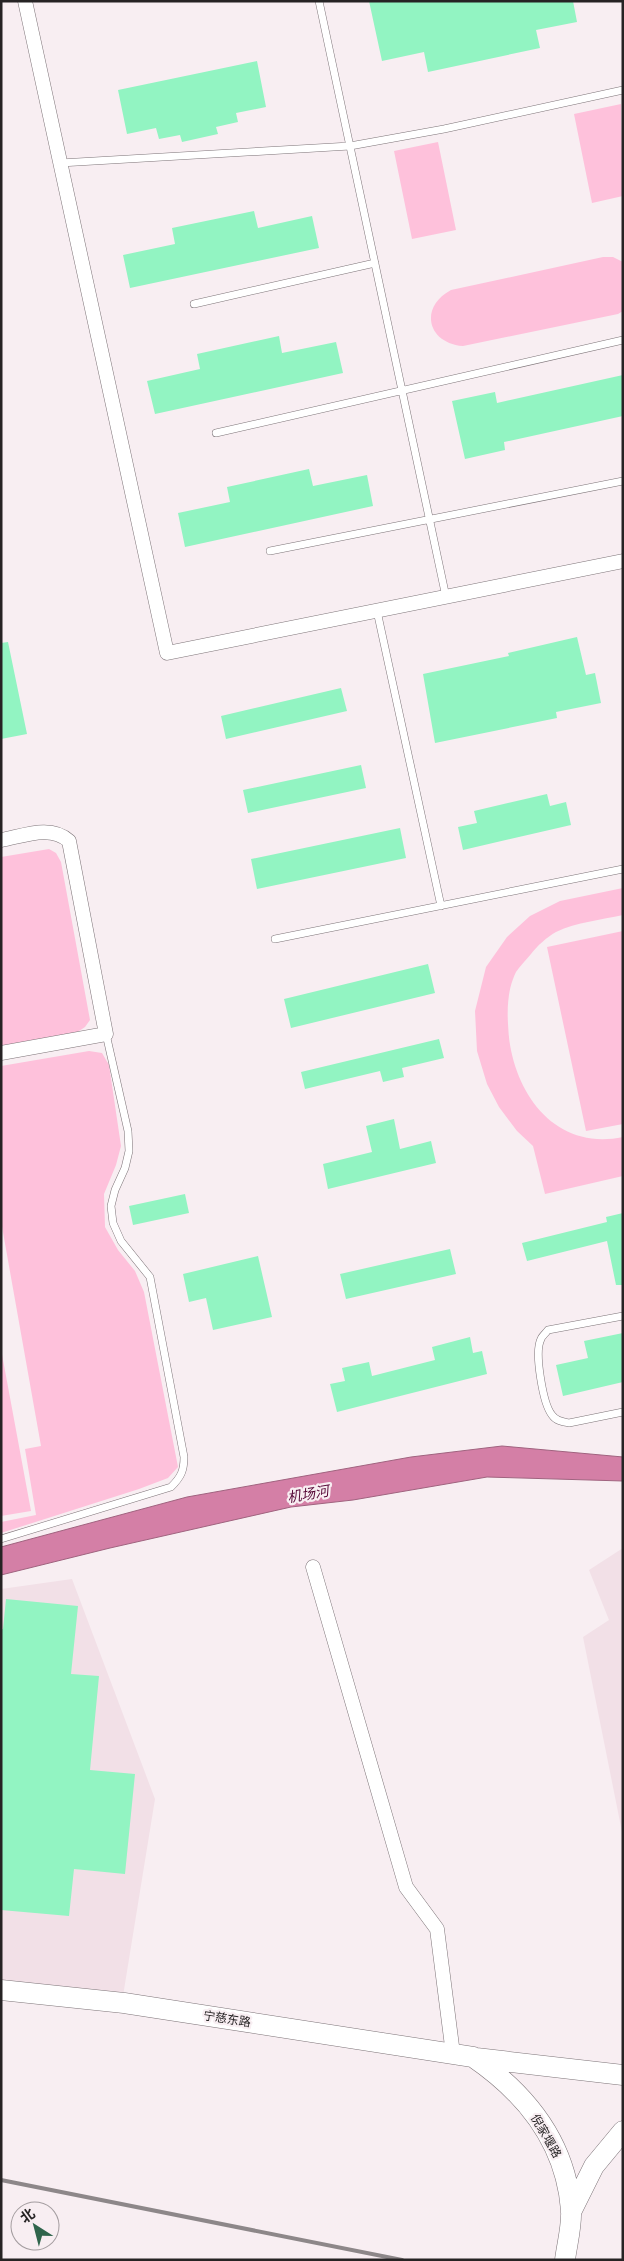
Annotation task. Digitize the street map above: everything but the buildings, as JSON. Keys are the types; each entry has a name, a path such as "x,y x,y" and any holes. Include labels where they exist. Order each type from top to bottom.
{"main road":[{"name":"宁慈东路","path":"1,1990 124,2003 453,2054"},
{"name":"倪家堰路","path":"453,2054 473,2057 502,2079 525,2101 539,2120 566,2176 571,2212 565,2260"},
{"path":"473,2057 623,2075"},
{"path":"571,2212 594,2166 623,2131"}],"street":[{"path":"25,1 167,654 623,561"},
{"path":"1,840 51,831 62,834 69,841 106,1034 1,1052"},
{"path":"313,1567 406,1887 437,1929 453,2054"}],"lane":[{"path":"319,1 446,597"},
{"path":"60,163 350,146 444,129 623,90"},
{"path":"194,304 375,263"},
{"path":"216,433 623,340"},
{"path":"270,551 623,481"},
{"path":"377,611 441,906"},
{"path":"275,939 623,869"},
{"path":"1,1539 171,1487 181,1477 184,1468 184,1457 150,1277 121,1241 113,1224 111,1206 115,1190 126,1168 128,1131 106,1034"},
{"path":"623,1316 548,1330 541,1339 537,1354 547,1405 552,1416 560,1422 569,1423 623,1412"}],"shaded area":[{"path":"621,104 623,196 592,203 574,114"},
{"path":"438,142 456,230 412,239 394,151"},
{"path":"603,257 613,257 623,262 623,311 618,314 463,346 441,338 435,331 431,314 434,306 441,297 451,290"},
{"path":"49,849 56,853 61,862 90,1020 85,1027 76,1033 1,1046 1,857"},
{"path":"623,888 623,915 581,924 556,932 539,945 519,968 511,984 508,1024 511,1048 517,1071 527,1092 540,1110 556,1125 575,1135 598,1139 623,1137 623,1176 545,1194 533,1146 517,1131 499,1107 487,1084 477,1051 475,1011 486,967 507,937 530,916 560,901"},
{"path":"623,931 623,1124 586,1131 547,947"},
{"path":"89,1051 102,1053 109,1065 121,1146 116,1165 104,1194 105,1227 118,1250 135,1271 144,1292 178,1467 168,1478 139,1489 1,1533 1,1522 36,1515 25,1449 41,1446 1,1221 1,1066"},
{"path":"1,1349 31,1511 1,1516"},
{"path":"623,1548 623,1837 583,1637 609,1620 589,1570"},
{"path":"72,1579 155,1799 123,1996 1,1981 1,1589"}],"water":[{"name":"机场河","path":"502,1446 623,1457 623,1481 487,1477 353,1500 291,1507 1,1575 1,1547 187,1497 411,1457"}],"railway":[{"path":"1,2180 402,2260"}]}
